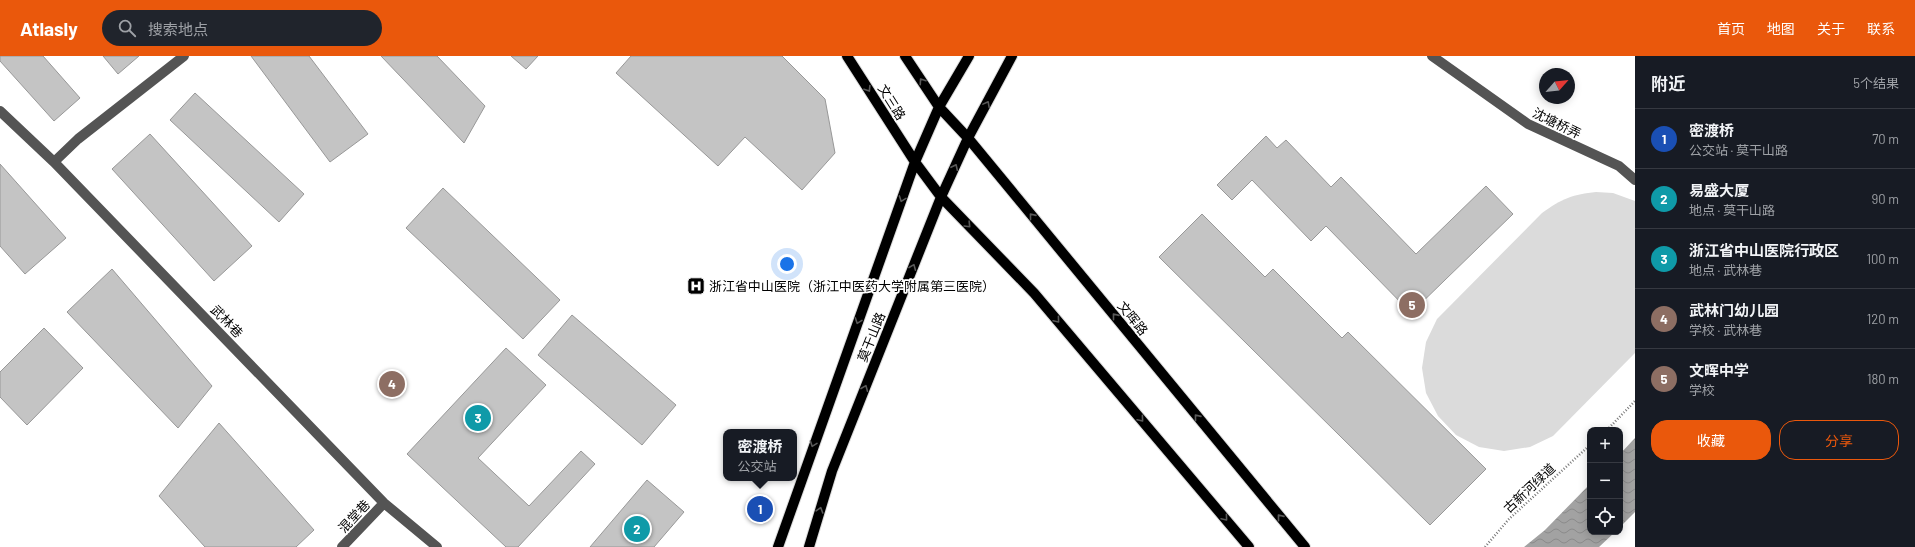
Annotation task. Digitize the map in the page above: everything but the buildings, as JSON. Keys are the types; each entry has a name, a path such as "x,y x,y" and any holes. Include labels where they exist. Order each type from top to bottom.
{"main road":[{"name":"文三路","path":"847,56 915,162"},
{"path":"905,56 939,107"},
{"name":"莫干山路","path":"778,547 915,162 939,107 969,56"},
{"name":"莫干山路","path":"809,547 832,471 941,197 968,138 1012,56"},
{"name":"文晖路","path":"939,107 968,138 1305,547"},
{"path":"915,162 941,197 1034,293 1250,547"}],"street":[{"path":"54,162 78,139 184,56"},
{"name":"沈塘桥弄","path":"1432,56 1528,124 1620,166 1635,180"},
{"name":"武林巷","path":"0,111 54,162 384,503 437,547"},
{"name":"混堂巷","path":"342,547 384,503"}],"path":[{"path":"1610,427 1635,401"},
{"name":"古新河绿道","path":"1485,547 1509,519 1587,448"}],"shaded area":[{"path":"1596,192 1613,193 1635,201 1635,353 1553,436 1530,447 1504,451 1479,447 1456,435 1438,416 1426,393 1422,368 1426,342 1437,319 1542,213 1555,204 1568,198"}],"water":[{"path":"1635,438 1635,512 1623,524 1623,463 1623,451"},
{"path":"1587,487 1587,535 1612,535 1599,547 1524,547 1545,530"}],"place":[{"name":"浙江省中山医院（浙江中医药大学附属第三医院）","path":"696,286"},
{"name":"文晖中学","path":"1412,305"},
{"name":"武林门幼儿园","path":"392,384"},
{"name":"浙江省中山医院行政区","path":"478,418"},
{"name":"密渡桥","path":"760,509"},
{"name":"易盛大厦","path":"637,529"}]}
